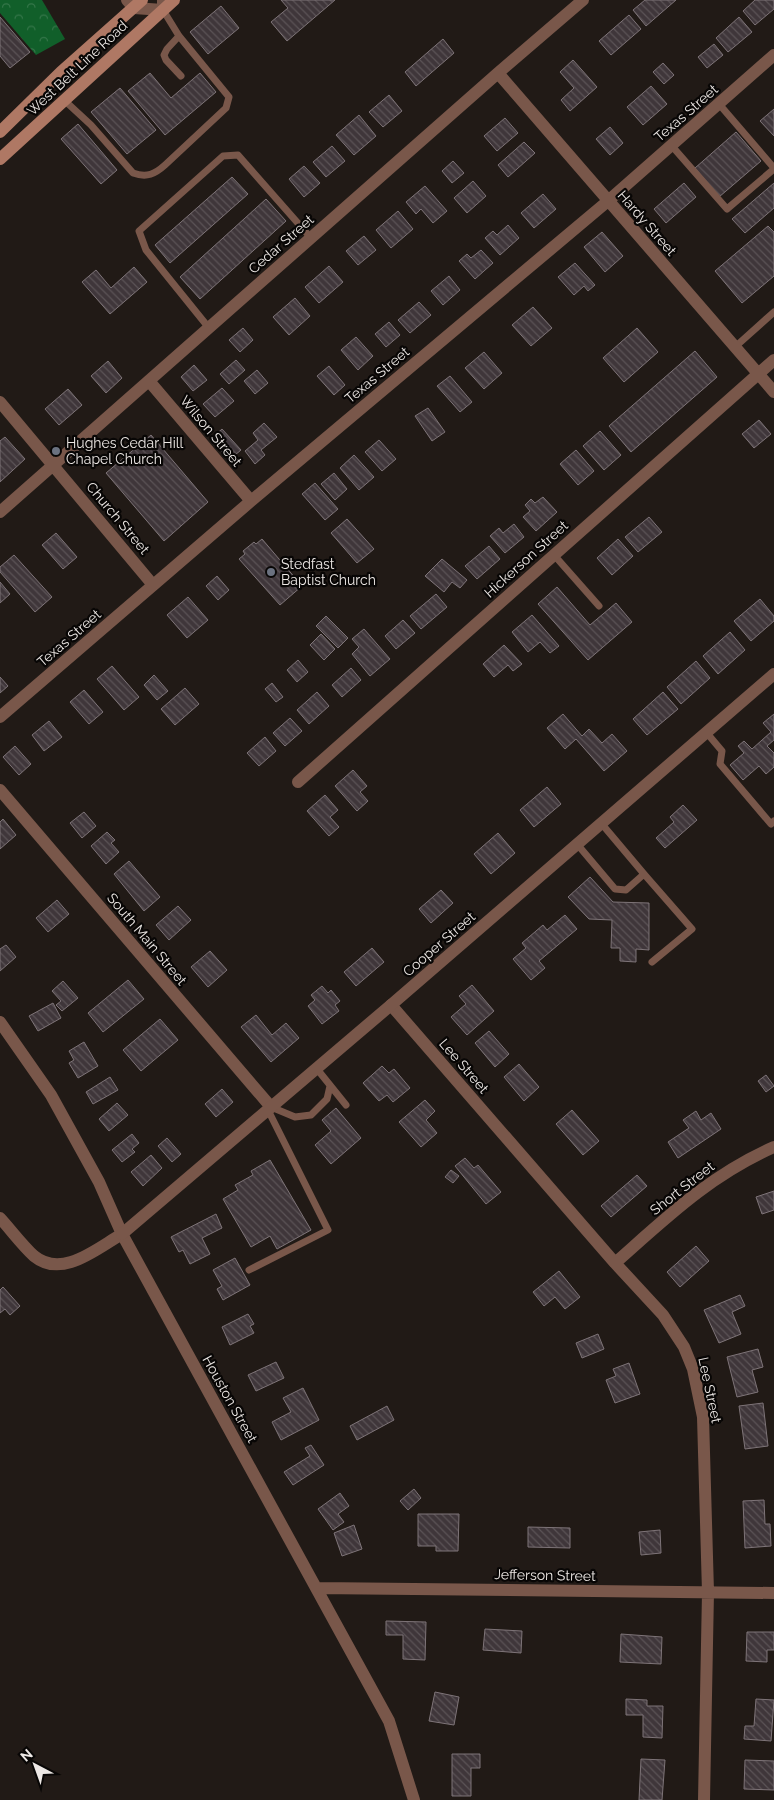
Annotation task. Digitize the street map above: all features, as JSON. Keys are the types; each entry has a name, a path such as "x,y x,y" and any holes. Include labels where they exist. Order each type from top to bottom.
{"main road":[{"name":"West Belt Line Road","path":"0,159 163,5 174,0"},
{"name":"West Belt Line Road","path":"0,132 134,3"}],"street":[{"name":"Cedar Street","path":"0,512 583,0"},
{"path":"134,3 163,5"},
{"name":"Texas Street","path":"0,717 251,501 608,201 774,55"},
{"name":"Hardy Street","path":"498,73 774,392"},
{"name":"Hickerson Street","path":"298,782 774,360"},
{"name":"Wilson Street","path":"149,381 251,501"},
{"name":"Church Street","path":"0,402 54,464 153,585"},
{"name":"Cooper Street","path":"0,1218 34,1256 46,1264 71,1263 122,1234 316,1070 774,674"},
{"name":"South Main Street","path":"0,790 269,1109"},
{"name":"Lee Street","path":"391,1005 615,1263 663,1315 684,1347 693,1369 703,1417 708,1592 704,1800"},
{"name":"Houston Street","path":"0,1022 51,1095 100,1182 122,1234 389,1721 414,1800"},
{"name":"Short Street","path":"615,1263 689,1198 739,1164 774,1147"},
{"name":"Jefferson Street","path":"317,1588 774,1593"}],"lane":[{"path":"64,100 90,125 133,173 142,176 155,173 226,108 229,97 222,86 179,36 163,5"},
{"path":"179,36 164,55 166,60 181,76"},
{"path":"671,145 727,209 774,169 719,104"},
{"path":"209,328 146,250 140,231 223,156 238,156 311,238"},
{"path":"735,347 774,312"},
{"path":"554,555 599,606"},
{"path":"706,732 722,751 720,764 771,824 774,821"},
{"path":"601,823 692,929 652,962"},
{"path":"577,844 615,889 626,890 644,874"},
{"path":"316,1070 346,1105"},
{"path":"269,1109 295,1117 311,1115 327,1099 330,1086"},
{"path":"249,1270 328,1230 269,1109"}],"green space":[{"path":"0,0 42,0 65,39 36,55 0,13"}],"building":[{"path":"281,0 335,0 287,41 271,22 288,8"},
{"path":"645,0 676,0 646,26 633,10"},
{"path":"755,0 774,0 774,9 755,25 743,11"},
{"path":"221,6 239,28 208,54 190,32"},
{"path":"629,15 641,29 611,55 599,41"},
{"path":"0,17 30,52 10,68 0,56"},
{"path":"739,17 752,32 728,52 716,38"},
{"path":"443,39 454,53 416,86 405,72"},
{"path":"714,44 723,55 707,68 698,57"},
{"path":"573,60 597,87 570,111 561,100 574,88 560,72"},
{"path":"663,63 674,75 664,84 653,72"},
{"path":"150,73 171,98 200,73 216,92 165,135 128,91"},
{"path":"651,86 667,104 643,125 627,107"},
{"path":"120,88 156,130 127,154 91,112"},
{"path":"389,95 402,111 383,127 369,112"},
{"path":"774,109 774,136 760,121"},
{"path":"359,115 376,136 354,155 336,135"},
{"path":"505,118 518,133 497,151 484,136"},
{"path":"78,124 117,170 101,184 61,139"},
{"path":"610,127 623,143 610,155 596,139"},
{"path":"736,132 761,161 719,197 695,168"},
{"path":"524,142 535,153 508,177 498,165"},
{"path":"332,146 345,161 326,177 313,162"},
{"path":"453,161 464,173 452,183 442,171"},
{"path":"304,166 320,183 304,197 289,179"},
{"path":"232,177 248,194 170,263 155,245"},
{"path":"473,181 486,196 467,213 454,198"},
{"path":"684,183 696,197 666,223 654,209"},
{"path":"774,183 774,208 745,233 732,219"},
{"path":"425,186 447,211 433,223 421,209 416,214 406,202"},
{"path":"543,194 556,209 534,228 521,213"},
{"path":"266,199 286,221 200,299 180,277"},
{"path":"398,211 413,229 391,248 376,230"},
{"path":"508,225 519,238 500,255 485,238 493,231 497,235"},
{"path":"768,226 774,232 774,276 742,303 715,271"},
{"path":"602,232 623,256 605,272 584,247"},
{"path":"364,236 376,250 358,265 346,251"},
{"path":"481,250 493,263 475,279 459,261 467,254 471,258"},
{"path":"575,263 595,285 588,291 584,286 574,295 558,277"},
{"path":"329,266 343,282 319,303 305,287"},
{"path":"134,267 147,282 110,314 82,282 96,270 111,288"},
{"path":"449,276 460,290 443,305 431,291"},
{"path":"295,298 310,316 289,335 273,317"},
{"path":"419,302 431,315 410,333 398,320"},
{"path":"533,307 552,328 531,346 512,325"},
{"path":"389,322 400,335 386,347 375,334"},
{"path":"243,328 253,340 240,352 229,340"},
{"path":"637,328 658,352 624,382 603,358"},
{"path":"356,337 373,356 358,370 341,350"},
{"path":"695,351 717,377 631,452 609,426"},
{"path":"484,352 502,373 484,389 465,368"},
{"path":"236,360 245,370 229,384 220,374"},
{"path":"108,361 122,378 106,393 91,376"},
{"path":"194,365 207,380 193,391 181,377"},
{"path":"329,366 345,385 334,395 317,376"},
{"path":"257,370 268,383 255,394 244,381"},
{"path":"450,376 472,402 460,412 437,386"},
{"path":"222,388 234,401 215,417 203,404"},
{"path":"68,389 82,405 59,425 45,409"},
{"path":"428,408 445,432 432,441 415,416"},
{"path":"759,420 771,434 754,448 742,434"},
{"path":"264,423 277,437 261,450 265,455 255,464 245,451 258,440 253,433"},
{"path":"222,429 241,450 229,460 211,439"},
{"path":"600,431 621,455 604,470 583,446"},
{"path":"151,435 208,502 164,541 106,473"},
{"path":"5,437 25,459 0,482 0,441"},
{"path":"379,440 396,459 382,471 365,452"},
{"path":"576,450 594,471 578,485 560,464"},
{"path":"354,455 374,477 359,490 340,468"},
{"path":"334,473 347,489 335,500 321,484"},
{"path":"315,483 338,509 325,520 302,494"},
{"path":"543,497 557,512 536,531 523,517 530,511 525,505 531,499 535,503"},
{"path":"649,517 662,532 638,552 625,537"},
{"path":"347,519 374,549 357,563 331,533"},
{"path":"514,524 524,537 505,553 490,536 499,528 503,533"},
{"path":"56,533 77,557 63,569 42,545"},
{"name":"Stedfast Baptist Church","path":"262,539 302,586 280,605 239,559 245,554 243,551 254,542 256,544"},
{"path":"618,539 633,556 612,575 597,558"},
{"path":"489,546 500,559 477,579 465,566"},
{"path":"14,555 52,597 35,612 0,572 0,567"},
{"path":"442,559 467,580 460,588 452,582 444,592 425,576"},
{"path":"217,576 229,590 218,600 206,586"},
{"path":"0,582 10,594 0,603"},
{"path":"557,587 590,625 616,603 632,622 588,660 538,604"},
{"path":"436,594 447,607 421,629 410,616"},
{"path":"188,597 208,620 187,638 167,615"},
{"path":"760,599 774,616 774,621 751,641 734,621"},
{"path":"532,615 559,646 550,653 540,642 528,652 512,632"},
{"path":"326,616 348,638 338,648 316,626"},
{"path":"403,620 415,633 396,649 385,636"},
{"path":"364,629 390,659 370,676 352,654 359,647 352,639"},
{"path":"730,632 745,650 718,674 703,656"},
{"path":"321,634 335,649 324,660 310,645"},
{"path":"504,645 522,664 513,671 508,665 494,677 483,664"},
{"path":"298,660 308,672 297,682 287,670"},
{"path":"696,661 710,678 681,704 667,687"},
{"path":"112,666 139,697 124,710 97,679"},
{"path":"351,668 361,680 342,697 332,685"},
{"path":"154,675 168,691 157,700 144,685"},
{"path":"0,677 8,686 0,693"},
{"path":"272,683 283,697 276,702 265,689"},
{"path":"185,688 199,704 175,725 161,709"},
{"path":"84,690 103,712 89,724 70,702"},
{"path":"317,692 329,706 309,724 297,710"},
{"path":"663,692 678,709 647,735 633,719"},
{"path":"563,714 582,736 589,729 602,743 612,734 627,751 604,771 576,739 565,749 547,728"},
{"path":"774,714 774,740 767,746 774,753 774,767 766,774 759,766 743,780 730,765 744,753 738,746 744,741 752,749 771,732 763,723"},
{"path":"290,718 302,731 285,746 273,733"},
{"path":"49,721 62,737 44,751 32,735"},
{"path":"265,737 276,751 259,766 247,753"},
{"path":"15,746 31,764 19,775 3,757"},
{"path":"353,770 367,786 360,792 368,801 357,811 335,786"},
{"path":"547,787 561,804 534,827 520,810"},
{"path":"325,795 338,810 330,817 339,827 329,836 307,811"},
{"path":"683,805 697,820 665,848 656,838 674,822 670,817"},
{"path":"84,812 96,826 82,838 70,823"},
{"path":"3,819 16,835 0,849 0,822"},
{"path":"107,832 115,840 111,843 119,852 106,864 91,846"},
{"path":"498,833 515,853 491,874 474,854"},
{"path":"129,861 160,897 144,911 114,874"},
{"path":"590,877 613,902 649,903 649,950 636,949 636,962 620,961 620,948 611,948 612,920 589,919 568,897"},
{"path":"441,890 453,903 431,923 419,909"},
{"path":"57,900 69,914 48,932 36,918"},
{"path":"178,906 191,920 169,940 156,925"},
{"path":"565,915 577,929 539,961 545,968 531,980 513,959 526,948 522,943 543,925 547,930"},
{"path":"6,945 16,957 0,971 0,949"},
{"path":"372,948 384,962 356,986 344,972"},
{"path":"210,951 227,970 208,987 191,967"},
{"path":"128,980 144,999 103,1032 88,1013"},
{"path":"63,981 78,998 62,1011 56,1005 61,1001 52,991"},
{"path":"472,985 494,1011 467,1035 451,1017 466,1004 459,996"},
{"path":"322,986 328,993 331,990 340,1001 335,1005 339,1011 322,1024 308,1006 315,1000 311,995"},
{"path":"53,1003 61,1018 38,1031 29,1016"},
{"path":"256,1015 272,1035 286,1023 299,1038 271,1062 241,1027"},
{"path":"160,1019 178,1040 141,1071 123,1050"},
{"path":"489,1031 509,1054 495,1067 475,1043"},
{"path":"84,1042 98,1066 78,1078 69,1063 74,1060 69,1051"},
{"path":"519,1064 539,1087 524,1101 504,1077"},
{"path":"382,1066 389,1073 394,1069 410,1088 393,1102 387,1095 379,1101 363,1083"},
{"path":"766,1075 774,1086 766,1092 758,1081"},
{"path":"110,1077 118,1090 93,1104 86,1092"},
{"path":"222,1089 233,1102 216,1117 205,1104"},
{"path":"425,1100 435,1111 426,1120 437,1133 421,1147 399,1122"},
{"path":"117,1103 128,1115 109,1131 99,1119"},
{"path":"336,1108 361,1138 331,1164 315,1145 331,1131 322,1120"},
{"path":"572,1110 599,1141 583,1155 556,1124"},
{"path":"696,1111 701,1120 711,1113 721,1129 678,1158 668,1142 689,1128 683,1120"},
{"path":"132,1134 139,1143 132,1149 135,1152 122,1162 112,1150"},
{"path":"167,1138 181,1154 172,1162 158,1146"},
{"path":"151,1155 162,1168 143,1186 131,1172"},
{"path":"465,1158 474,1168 478,1165 501,1192 486,1204 455,1166"},
{"path":"270,1160 311,1230 277,1249 270,1236 251,1247 223,1199 238,1190 235,1185 253,1175 251,1171"},
{"path":"451,1170 459,1176 453,1183 445,1177"},
{"path":"637,1175 647,1186 611,1217 601,1206"},
{"path":"774,1191 774,1210 762,1214 756,1197"},
{"path":"216,1214 222,1228 202,1238 210,1254 190,1264 183,1250 179,1252 171,1237"},
{"path":"696,1246 709,1261 680,1287 667,1272"},
{"path":"235,1258 250,1285 223,1300 217,1289 222,1286 213,1270"},
{"path":"559,1271 580,1297 565,1309 555,1297 544,1306 533,1292"},
{"path":"3,1287 20,1306 10,1315 5,1309 0,1313 0,1290"},
{"path":"740,1295 745,1306 732,1312 741,1334 719,1343 704,1310"},
{"path":"248,1314 254,1324 250,1326 254,1333 230,1345 222,1327"},
{"path":"598,1334 604,1349 582,1358 576,1343"},
{"path":"758,1349 763,1367 752,1370 758,1392 737,1397 727,1357"},
{"path":"276,1362 284,1378 256,1391 248,1375"},
{"path":"629,1363 640,1394 615,1403 606,1380 616,1376 613,1369"},
{"path":"303,1388 319,1420 281,1440 272,1422 291,1412 283,1398"},
{"path":"763,1403 768,1446 745,1449 739,1406"},
{"path":"387,1406 394,1420 357,1440 350,1426"},
{"path":"311,1445 324,1465 293,1485 284,1472 310,1456 305,1448"},
{"path":"414,1489 421,1498 408,1510 400,1501"},
{"path":"340,1493 349,1506 338,1514 344,1522 333,1530 318,1509"},
{"path":"764,1500 765,1524 770,1524 771,1546 745,1548 743,1501"},
{"path":"418,1514 459,1514 458,1551 436,1551 436,1546 418,1546"},
{"path":"354,1525 362,1549 342,1556 334,1533"},
{"path":"528,1527 570,1528 570,1548 528,1547"},
{"path":"660,1530 661,1553 641,1555 639,1532"},
{"path":"386,1621 426,1622 425,1660 403,1659 403,1635 386,1635"},
{"path":"485,1629 522,1631 521,1653 483,1650"},
{"path":"747,1632 774,1632 774,1650 767,1650 767,1662 746,1661"},
{"path":"621,1634 662,1637 661,1664 620,1662"},
{"path":"435,1692 459,1697 454,1725 429,1721"},
{"path":"626,1699 647,1700 647,1706 663,1706 662,1738 643,1737 643,1715 626,1715"},
{"path":"756,1699 774,1700 771,1741 744,1739 745,1726 754,1726"},
{"path":"452,1754 480,1754 480,1768 471,1768 471,1796 452,1796"},
{"path":"641,1759 665,1760 662,1800 639,1800"},
{"path":"745,1760 774,1761 774,1790 744,1789"}],"place":[{"name":"Hughes Cedar Hill Chapel Church","path":"56,451"},
{"name":"Stedfast Baptist Church","path":"271,572"}]}
